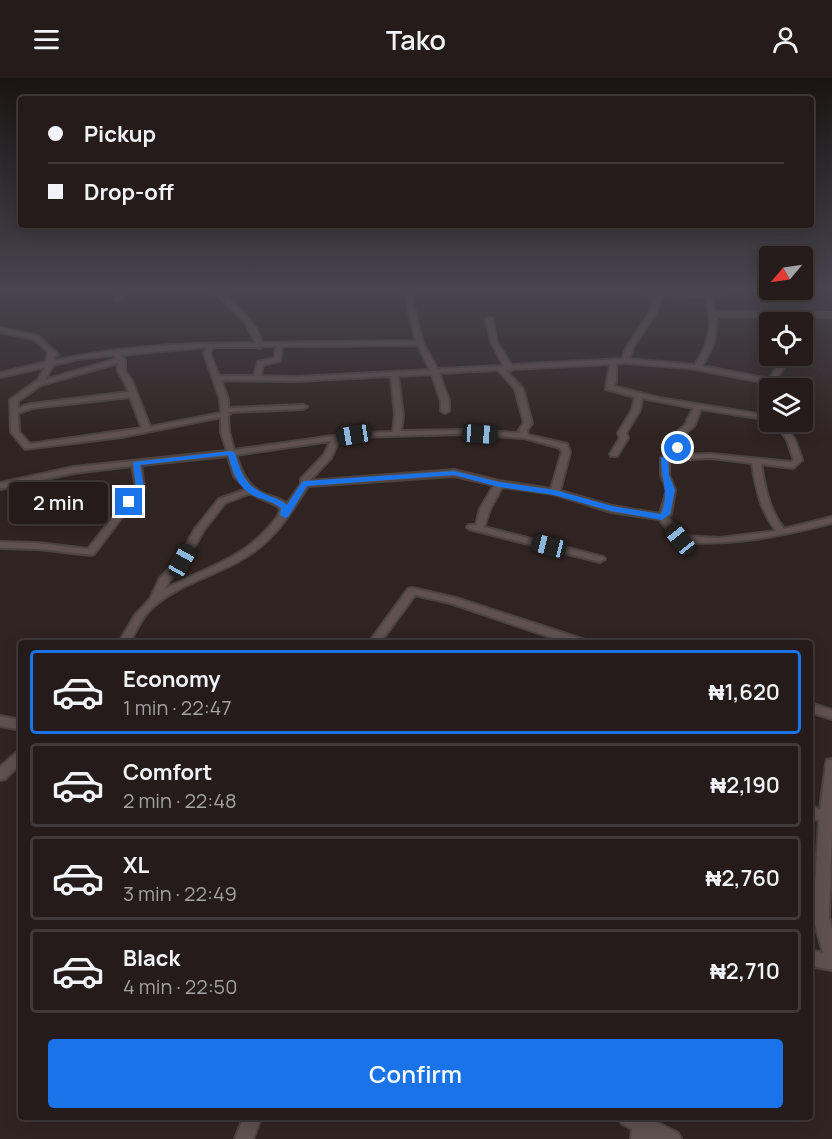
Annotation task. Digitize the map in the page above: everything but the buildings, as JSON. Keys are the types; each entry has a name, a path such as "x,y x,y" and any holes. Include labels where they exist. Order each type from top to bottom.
{"street":[{"path":"38,339 57,357 119,357 211,345 420,343"},
{"path":"258,339 260,346"},
{"path":"419,339 435,372 445,411"},
{"path":"493,339 510,369"},
{"path":"625,361 636,339"},
{"path":"697,368 711,347 713,339"},
{"path":"211,345 207,353 225,399 225,432 238,476 262,497 276,500 285,507 285,515"},
{"path":"257,377 260,363 278,360 279,345"},
{"path":"42,383 50,362 51,351"},
{"path":"0,375 78,357"},
{"path":"119,357 42,383 14,400 15,432 28,447 147,430 226,412 303,407"},
{"path":"119,357 121,371 147,430"},
{"path":"216,378 296,379 625,361 697,368 759,382"},
{"path":"614,363 612,382 609,387 639,396 759,416"},
{"path":"501,369 519,388 528,423 524,436"},
{"path":"394,373 399,415 397,433"},
{"path":"14,412 31,406 133,394"},
{"path":"614,454 624,438 622,433 636,410 639,396"},
{"path":"670,457 677,436 691,424 697,409"},
{"path":"0,486 74,470 231,453 274,445 397,433 462,432 524,436 566,447 555,492"},
{"path":"662,517 666,514 671,490 665,475 664,458 693,456 791,465 798,460 786,432"},
{"path":"125,640 136,620 155,600 172,589 241,557 261,542 285,515 305,479 328,456 336,438"},
{"path":"675,446 693,456"},
{"path":"756,462 762,502 782,533"},
{"path":"0,545 38,546 91,552 140,488 136,463"},
{"path":"304,484 454,473 499,484 555,492 611,509 662,517 680,539 707,542 753,539 832,520"},
{"path":"499,484 476,528 600,559"},
{"path":"155,600 164,580 182,561 200,529 222,501 252,490"},
{"path":"376,640 412,591 452,600 572,640"},
{"path":"813,708 832,715"},
{"path":"0,721 18,724"},
{"path":"0,775 18,758"},
{"path":"832,764 821,917 832,957"},
{"path":"813,813 829,818"},
{"path":"813,959 832,963"},
{"path":"244,1139 251,1120"},
{"path":"638,1125 672,1139"}],"route":[{"path":"129,502 140,488 136,463 231,453 238,476 244,483 262,497 276,500 285,507 285,515 304,484 390,477 440,476 454,473 499,484 555,492 611,509 662,517 666,514 671,490 665,475 664,458 670,457 675,446 678,448"}]}
